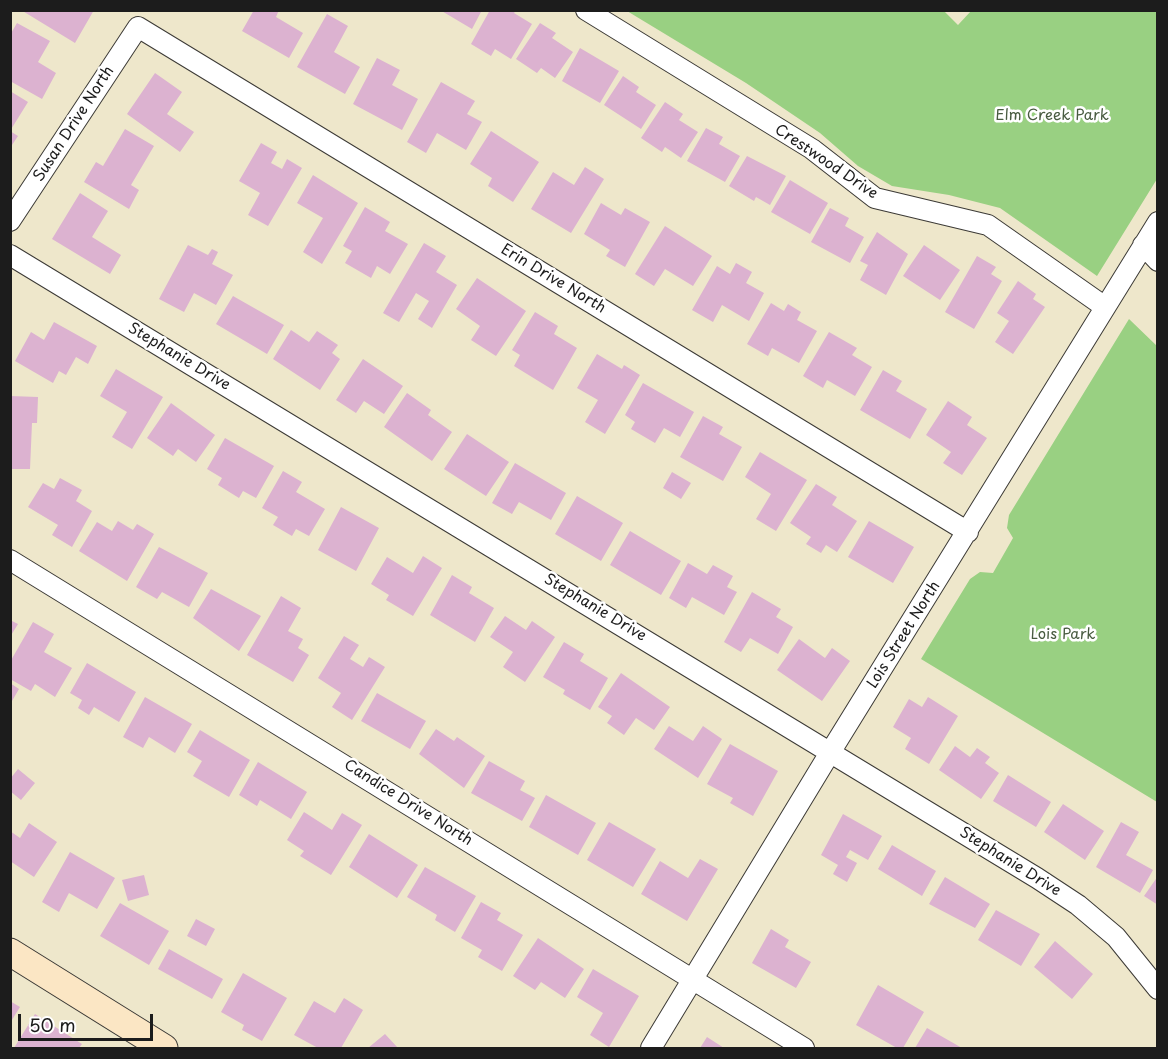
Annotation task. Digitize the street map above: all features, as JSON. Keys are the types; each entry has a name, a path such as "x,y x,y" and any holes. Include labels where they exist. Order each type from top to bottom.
{"street":[{"name":"Crestwood Drive","path":"586,10 812,149 875,198 988,225 1105,307"},
{"name":"Susan Drive North","path":"10,221 138,27"},
{"name":"Erin Drive North","path":"138,27 968,532"},
{"name":"Lois Street North","path":"651,1048 831,751 1158,222"},
{"path":"1143,245 1158,261"},
{"name":"Stephanie Drive","path":"10,255 831,751 1078,905 1116,937 1158,989"},
{"name":"Candice Drive North","path":"10,560 804,1048"},
{"path":"10,952 164,1048"}],"green space":[{"name":"Elm Creek Park","path":"943,10 958,25 971,11 1157,11 1157,179 1097,276 1000,208 949,195 892,186 858,166 820,133 746,83 627,11"},
{"name":"Lois Park","path":"1129,319 1157,346 1157,802 921,659 970,579 980,572 993,573 1013,538 1007,528 1009,515"}],"building":[{"path":"21,10 94,10 75,43"},
{"path":"254,10 279,10 276,17 303,33 289,58 242,31"},
{"path":"440,10 482,10 472,29"},
{"path":"490,10 516,10 514,13 532,24 511,59 495,49 491,56 471,44"},
{"path":"327,14 348,26 334,52 360,67 345,94 297,67"},
{"path":"17,23 50,41 38,62 56,73 42,99 10,81 10,35"},
{"path":"540,23 556,33 552,38 573,52 555,78 541,68 537,73 516,59"},
{"path":"580,48 619,71 600,103 562,81"},
{"path":"377,58 400,70 392,85 418,99 402,130 353,104"},
{"path":"155,73 182,92 167,114 194,132 180,152 127,114"},
{"path":"623,76 639,87 636,92 656,105 641,129 604,105"},
{"path":"441,82 475,101 467,114 482,122 466,150 437,133 426,153 407,142"},
{"path":"10,91 28,102 10,131"},
{"path":"665,102 683,114 679,120 698,132 681,158 665,147 662,152 641,138"},
{"path":"706,128 723,137 719,144 740,156 725,182 687,161"},
{"path":"125,129 154,146 131,185 139,190 129,209 84,182 96,162 103,166"},
{"path":"10,131 18,136 10,148"},
{"path":"491,131 539,162 513,202 488,186 492,178 470,164"},
{"path":"261,143 277,152 271,163 282,169 287,159 302,168 268,226 248,215 260,193 239,181"},
{"path":"747,156 786,176 770,205 756,197 754,201 729,186"},
{"path":"585,167 604,179 571,233 531,209 553,172 574,185"},
{"path":"313,175 358,203 322,264 303,252 323,218 297,203"},
{"path":"790,180 828,203 810,234 771,212"},
{"path":"80,193 108,211 92,237 121,255 110,274 52,239"},
{"path":"601,203 621,215 625,208 650,222 625,267 606,256 610,250 584,234"},
{"path":"365,207 390,222 385,231 408,244 390,274 377,266 371,278 345,263 352,251 343,246"},
{"path":"830,208 849,218 845,226 864,237 850,263 811,242"},
{"path":"665,226 712,256 693,286 665,269 654,286 635,274"},
{"path":"877,232 908,254 886,295 860,280 868,265 860,261"},
{"path":"424,243 446,256 436,272 457,285 432,328 418,319 429,301 416,293 399,322 383,313"},
{"path":"188,245 208,255 212,249 218,252 212,264 233,275 216,305 194,293 184,312 159,299"},
{"path":"924,245 960,270 940,300 903,276"},
{"path":"977,256 996,267 991,274 1002,281 974,329 945,312"},
{"path":"736,263 752,272 746,283 764,293 749,321 722,305 713,322 692,310 717,266 730,274"},
{"path":"477,278 526,311 496,356 471,340 480,326 456,309"},
{"path":"1018,281 1036,294 1033,299 1045,307 1013,354 995,342 1009,321 997,313"},
{"path":"233,296 284,325 267,354 216,324"},
{"path":"771,303 784,311 788,304 801,312 797,320 817,331 799,363 772,348 768,356 747,344"},
{"path":"535,312 558,326 554,334 577,348 553,390 514,366 520,355 512,350"},
{"path":"54,322 97,346 88,364 76,357 66,375 59,371 53,383 15,361 31,332 44,340"},
{"path":"291,330 309,342 317,331 338,345 332,353 340,359 320,390 273,359"},
{"path":"829,332 857,348 852,355 872,367 855,396 827,380 823,388 803,376"},
{"path":"597,354 622,369 624,365 640,375 605,434 585,422 598,400 577,388"},
{"path":"363,359 403,386 384,414 364,401 356,413 336,400"},
{"path":"116,369 163,397 132,449 112,437 127,412 100,396"},
{"path":"883,370 902,381 896,391 927,409 910,439 860,410"},
{"path":"643,383 694,412 680,437 664,428 655,443 631,429 635,422 625,415"},
{"path":"407,393 431,410 428,415 452,432 432,461 384,427"},
{"path":"10,396 38,397 37,423 32,423 30,469 10,469"},
{"path":"948,401 972,417 967,425 987,438 962,475 943,463 951,452 926,435"},
{"path":"171,403 215,435 196,462 178,449 173,456 147,438"},
{"path":"703,416 723,427 719,434 742,447 723,481 680,457"},
{"path":"467,434 509,462 486,496 444,469"},
{"path":"225,438 274,466 256,498 243,491 239,498 218,485 222,478 207,469"},
{"path":"760,452 807,480 776,531 756,519 771,494 745,477"},
{"path":"515,463 566,493 551,520 519,502 512,514 492,503"},
{"path":"283,471 302,482 296,492 325,509 309,536 296,529 292,536 273,525 278,517 262,508"},
{"path":"672,472 691,483 681,499 663,488"},
{"path":"60,478 82,490 76,501 92,511 72,547 52,535 58,525 28,507 43,483 54,489"},
{"path":"816,484 837,497 832,505 857,521 837,552 826,545 821,553 806,544 811,537 790,523"},
{"path":"577,496 623,523 601,561 555,534"},
{"path":"341,507 379,528 356,571 318,550"},
{"path":"118,521 133,530 137,524 154,534 127,581 79,551 97,522 112,531"},
{"path":"869,521 914,547 893,583 848,557"},
{"path":"630,531 681,561 661,595 610,565"},
{"path":"159,547 208,573 189,607 162,592 157,599 136,587"},
{"path":"423,556 442,568 413,616 386,600 389,595 371,584 387,557 413,573"},
{"path":"688,563 707,574 713,565 733,576 727,587 737,592 724,615 692,597 686,608 669,598"},
{"path":"452,575 472,587 469,593 494,608 475,642 430,615"},
{"path":"211,589 261,616 239,651 193,618"},
{"path":"752,592 781,609 776,617 793,627 778,654 750,638 741,652 724,642"},
{"path":"281,596 301,608 288,631 303,639 298,648 309,655 293,682 247,655"},
{"path":"505,616 526,630 532,621 555,637 525,682 503,667 513,652 490,637"},
{"path":"10,620 18,624 10,637"},
{"path":"33,622 54,634 44,652 72,668 55,697 35,684 31,691 10,679 10,662"},
{"path":"344,636 359,645 350,659 363,667 369,657 385,667 352,720 332,707 341,693 318,678"},
{"path":"799,639 825,658 832,648 850,661 822,701 777,670"},
{"path":"564,642 584,654 580,661 608,678 590,710 563,694 565,690 543,677"},
{"path":"87,663 136,692 119,722 94,707 89,715 78,708 82,700 70,693"},
{"path":"621,673 670,707 654,730 636,718 624,735 607,723 612,716 598,707"},
{"path":"10,683 19,689 12,701 10,700"},
{"path":"377,693 426,721 410,749 361,721"},
{"path":"145,697 192,724 175,753 149,737 143,748 123,737"},
{"path":"928,697 958,716 929,764 905,749 911,738 893,727 909,699 922,707"},
{"path":"669,726 693,741 703,726 722,739 698,778 654,749"},
{"path":"436,729 454,741 457,737 485,756 464,788 419,754"},
{"path":"200,730 250,760 229,797 193,776 202,761 187,752"},
{"path":"730,744 778,771 753,816 730,803 733,798 707,784"},
{"path":"955,746 970,757 977,748 990,757 985,763 999,773 981,799 939,770"},
{"path":"489,761 525,781 520,790 535,798 522,821 471,793"},
{"path":"258,762 307,792 291,819 260,800 257,806 239,795"},
{"path":"18,769 35,783 21,800 10,791 10,779"},
{"path":"1008,775 1051,802 1036,827 993,801"},
{"path":"546,795 596,823 578,855 529,827"},
{"path":"1063,804 1104,831 1085,860 1044,832"},
{"path":"304,812 332,830 342,813 362,825 331,875 300,856 304,851 287,840"},
{"path":"843,814 882,836 868,860 850,850 846,857 857,863 847,882 833,874 838,865 821,855"},
{"path":"609,822 656,849 633,887 587,860"},
{"path":"1121,822 1139,832 1126,855 1153,870 1140,893 1096,867"},
{"path":"29,823 57,842 34,877 10,861 10,831 20,838"},
{"path":"369,834 418,865 397,898 349,867"},
{"path":"892,845 936,871 922,896 878,869"},
{"path":"70,852 115,878 97,909 69,893 59,912 42,902"},
{"path":"700,859 718,869 687,921 641,894 660,861 688,878"},
{"path":"425,867 476,896 455,932 435,920 437,915 407,897"},
{"path":"144,875 149,895 128,901 122,880"},
{"path":"1158,876 1158,905 1144,896"},
{"path":"945,877 990,904 975,928 929,904"},
{"path":"481,902 501,913 497,920 523,935 502,971 478,957 482,950 461,938"},
{"path":"120,903 169,931 149,965 100,936"},
{"path":"996,910 1040,934 1021,966 978,940"},
{"path":"196,919 215,929 206,946 187,936"},
{"path":"771,929 789,940 785,947 811,962 796,988 752,963"},
{"path":"538,938 584,969 565,998 541,982 535,990 513,976"},
{"path":"1055,941 1093,974 1072,999 1034,967"},
{"path":"169,949 223,979 212,999 158,969"},
{"path":"593,969 639,996 609,1047 590,1035 603,1013 577,997"},
{"path":"243,973 287,998 262,1041 242,1030 244,1025 221,1012"},
{"path":"878,985 924,1012 903,1048 897,1048 856,1025"},
{"path":"344,998 363,1010 341,1048 318,1048 294,1035 314,1001 335,1013"},
{"path":"10,1001 20,1007 10,1023"},
{"path":"35,1014 82,1044 79,1048 14,1048"},
{"path":"927,1028 962,1048 915,1048"},
{"path":"385,1034 398,1048 368,1048"},
{"path":"707,1037 724,1048 700,1048"}]}
